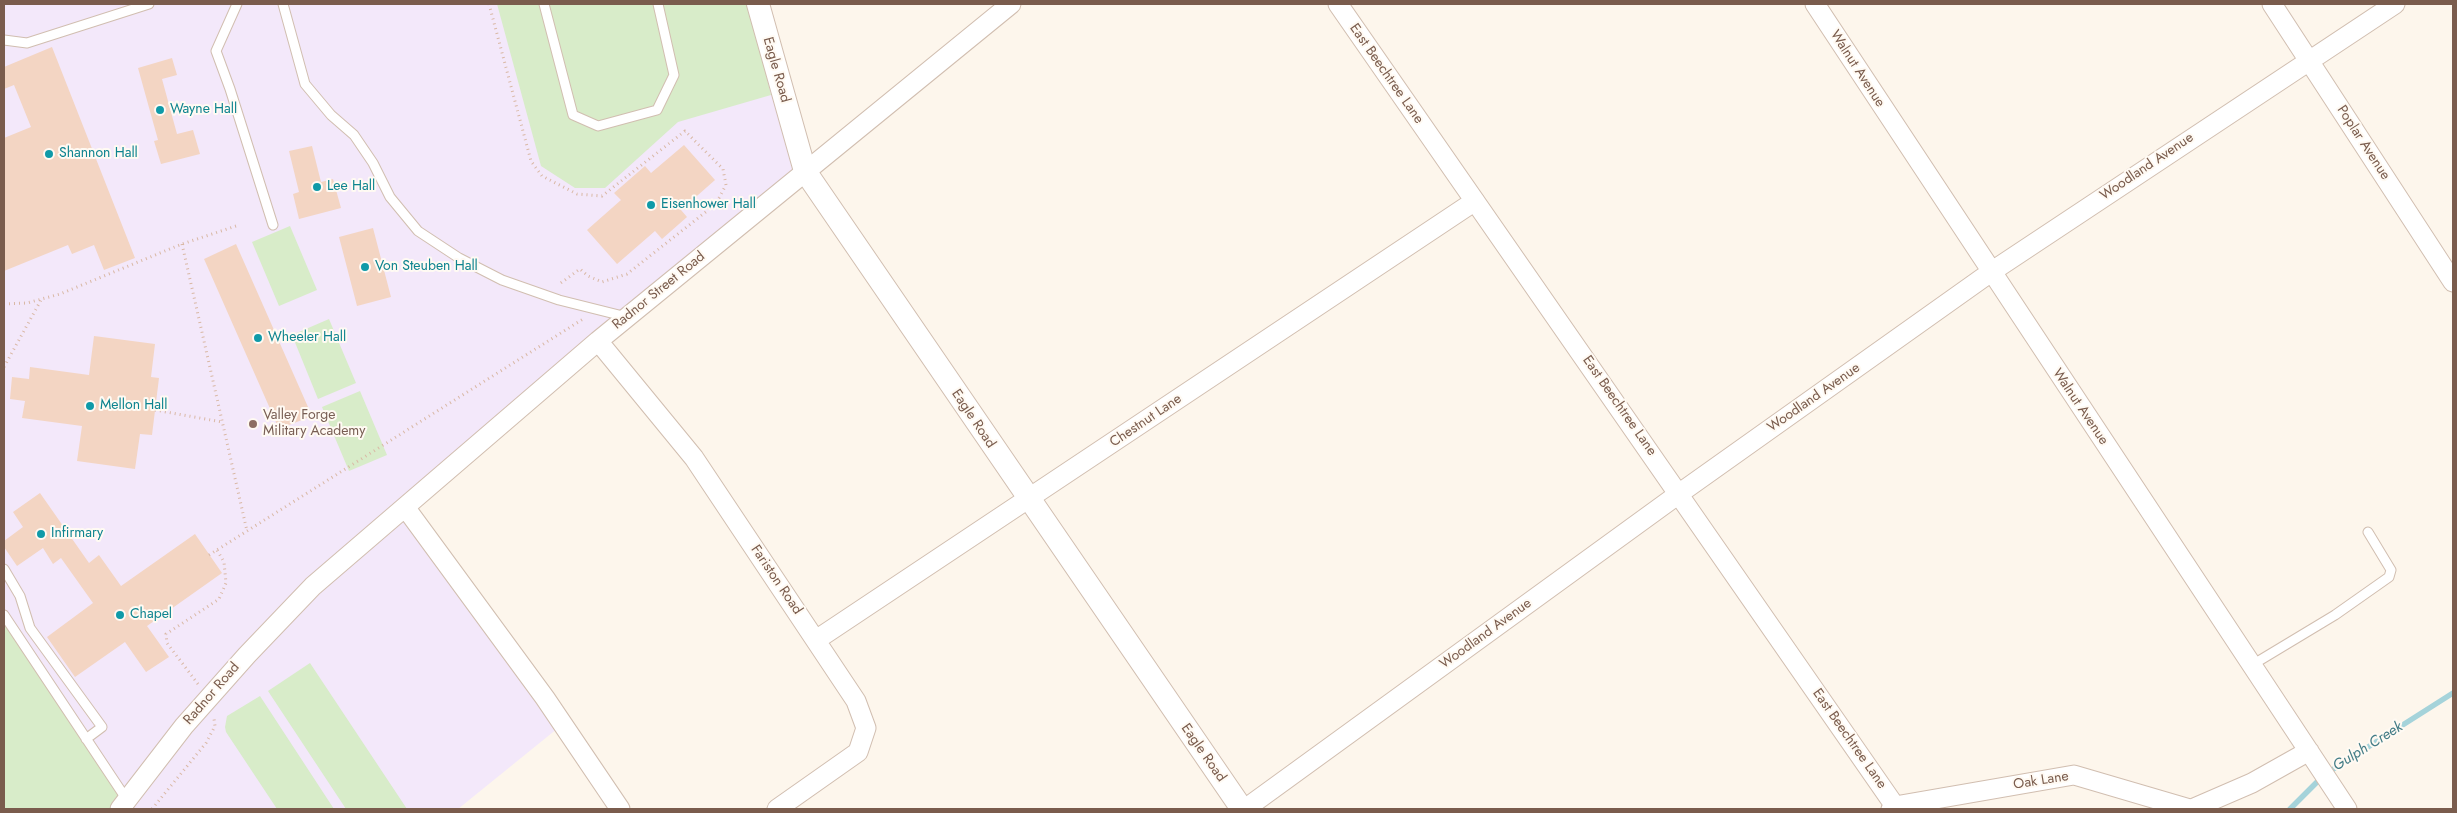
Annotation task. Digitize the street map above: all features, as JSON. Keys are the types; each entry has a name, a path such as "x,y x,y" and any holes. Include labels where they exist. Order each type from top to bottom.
{"street":[{"name":"Eagle Road","path":"758,4 805,171 1028,499 1244,809"},
{"name":"Radnor Street Road","path":"313,586 598,341 1010,4"},
{"name":"East Beechtree Lane","path":"1338,4 1680,493 1894,808"},
{"name":"Walnut Avenue","path":"1815,4 2347,809"},
{"name":"Poplar Avenue","path":"2272,4 2453,282"},
{"name":"Woodland Avenue","path":"1244,809 1680,493 1991,272 2395,4"},
{"name":"Chestnut Lane","path":"816,640 1475,201"},
{"name":"Fariston Road","path":"598,341 694,458 856,701 866,728 858,752 777,809"},
{"path":"405,507 545,698 620,809"},
{"name":"Radnor Road","path":"123,805 184,726 313,586"},
{"name":"Oak Lane","path":"1894,808 2074,775 2191,809 2252,783 2309,751"}],"lane":[{"path":"4,40 27,43 149,4"},
{"path":"237,4 216,51 273,225"},
{"path":"283,4 306,84 331,116 354,135 373,163 390,197 418,231 459,258 502,280 597,311 627,317"},
{"path":"544,4 573,115 598,126 657,110 674,75 658,4"},
{"path":"2252,665 2335,615 2389,577 2391,570 2368,532"},
{"path":"4,570 20,596 30,628 102,727 86,739"},
{"path":"4,615 86,739 123,805"}],"path":[{"path":"489,4 531,161 542,176 578,194 602,196 685,132 723,169 726,185 720,198 627,274 602,282 588,276 580,269 545,295"},
{"path":"4,304 28,303 60,294 182,244 236,226"},
{"path":"182,244 247,531"},
{"path":"4,367 42,299"},
{"path":"209,555 597,311"},
{"path":"155,410 222,422"},
{"path":"152,809 206,743 215,726 209,698 167,643 166,634 219,599 226,583 224,562 218,550"}],"shaded area":[{"name":"Valley Forge Military Academy","path":"4,4 758,4 805,171 405,507 563,724 458,809 120,809 4,615"}],"green space":[{"path":"497,4 749,4 771,95 678,122 605,188 575,188 541,166"},
{"path":"290,226 317,290 279,306 252,242"},
{"path":"329,319 356,383 318,399 292,335"},
{"path":"360,391 387,455 349,471 322,407"},
{"path":"4,615 127,800 120,809 4,809"},
{"path":"310,663 407,809 346,809 268,691"},
{"path":"260,696 334,809 277,809 226,732 227,716"}],"building":[{"name":"Shannon Hall","path":"52,47 135,258 104,270 94,245 72,254 68,245 4,271 4,138 31,127 14,85 4,89 4,67"},
{"name":"Wayne Hall","path":"172,58 177,75 162,79 177,134 193,130 200,154 161,164 154,141 158,140 138,68"},
{"name":"Eisenhower Hall","path":"684,145 715,180 681,210 687,217 662,239 655,231 617,264 587,230 621,200 614,193 645,166 651,173"},
{"name":"Lee Hall","path":"312,146 321,182 333,179 341,208 299,219 293,194 299,192 289,151"},
{"name":"Von Steuben Hall","path":"373,228 391,297 357,306 339,237"},
{"name":"Wheeler Hall","path":"236,244 312,416 279,429 204,259"},
{"name":"Mellon Hall","path":"94,336 155,344 151,377 159,378 152,435 140,434 135,469 77,461 82,426 22,418 25,401 10,399 12,377 29,379 30,367 89,375"},
{"name":"Chapel","path":"40,493 89,563 99,555 121,586 195,534 222,573 147,626 169,657 146,672 125,642 75,677 47,637 93,603 61,558 53,564 43,548 17,566 4,547 4,541 23,527 13,512"}],"waterway":[{"name":"Gulph Creek","path":"2290,809 2324,775 2453,693"}],"place":[{"name":"Wayne Hall","path":"160,110"},
{"name":"Shannon Hall","path":"49,154"},
{"name":"Lee Hall","path":"317,187"},
{"name":"Eisenhower Hall","path":"651,205"},
{"name":"Von Steuben Hall","path":"365,267"},
{"name":"Wheeler Hall","path":"258,338"},
{"name":"Mellon Hall","path":"90,406"},
{"name":"Valley Forge Military Academy","path":"253,424"},
{"name":"Infirmary","path":"41,534"},
{"name":"Chapel","path":"120,615"}]}
